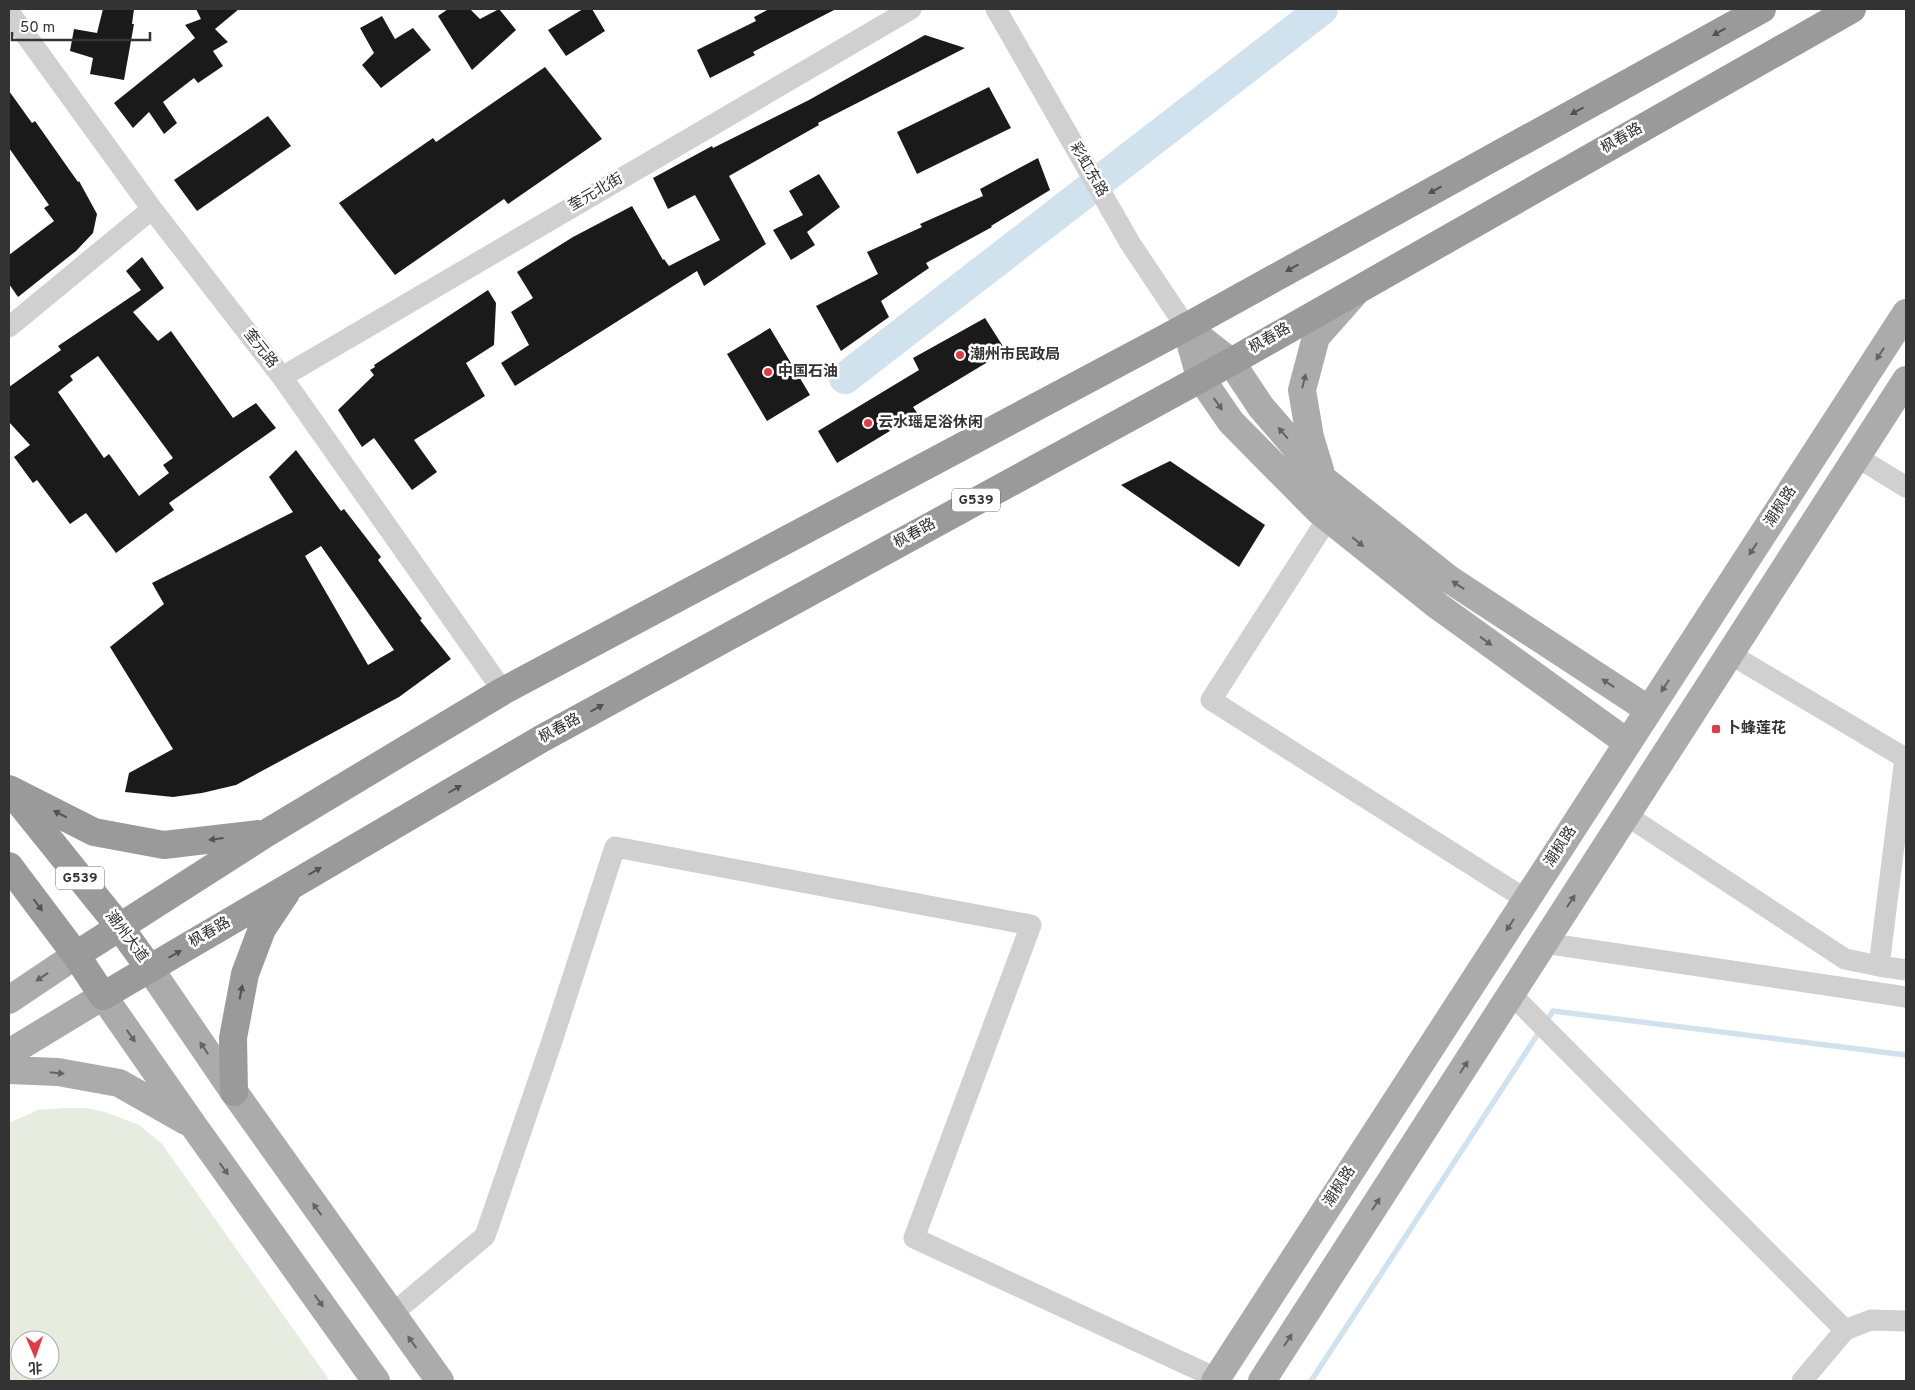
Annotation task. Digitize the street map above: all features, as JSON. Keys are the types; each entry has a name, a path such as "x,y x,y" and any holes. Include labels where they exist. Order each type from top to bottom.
{"highway":[{"path":"76,954 265,834 503,691 1186,327 1762,9"},
{"name":"枫春路","path":"103,996 541,739 1230,362 1852,9"},
{"path":"9,789 94,832 164,845 265,834"},
{"name":"潮州大道","path":"9,789 119,926 150,969"},
{"path":"9,866 76,954 103,996"},
{"path":"234,1092 233,1038 245,974 262,929 291,886"}],"main road":[{"path":"1323,479 1310,437 1302,390 1316,337 1358,289"},
{"name":"潮枫路","path":"1216,1380 1906,313"},
{"path":"1186,327 1230,362 1260,407 1323,479 1449,579 1649,710"},
{"path":"1186,327 1200,377 1231,422 1328,518 1438,606 1628,743"},
{"path":"1262,1381 1906,380"},
{"path":"9,1000 76,954"},
{"path":"150,969 234,1092 440,1381"},
{"path":"103,996 376,1381"},
{"name":"枫春路","path":"9,1053 103,996"},
{"path":"9,1070 58,1072 119,1083 193,1125"}],"street":[{"name":"奎元北街","path":"282,377 911,9"},
{"name":"彩虹东路","path":"996,9 1130,243 1186,327"},
{"name":"奎元路","path":"9,12 152,210 282,377 503,691"},
{"path":"9,327 152,210"},
{"path":"1857,456 1906,487"},
{"path":"1328,518 1210,700 1527,900"},
{"path":"1730,654 1906,754 1879,966"},
{"path":"1626,814 1845,958 1906,970"},
{"path":"392,1314 485,1236 552,1041 615,847 1031,926 914,1238 1216,1380"},
{"path":"1544,943 1906,996"},
{"path":"1511,994 1845,1330"},
{"path":"1802,1381 1845,1330 1871,1320 1906,1321"}],"shaded area":[{"path":"87,1108 105,1112 139,1125 162,1144 330,1381 9,1381 9,1123 38,1110"}],"building":[{"path":"103,9 134,9 132,24 134,24 124,80 90,74 93,58 70,51 74,29 97,33"},
{"path":"196,9 239,9 215,29 228,42 213,51 223,66 198,83 194,78 163,102 177,123 164,134 149,112 133,128 114,103 195,38 185,25 201,19"},
{"path":"448,9 470,9 480,19 499,9 516,30 472,70 438,16"},
{"path":"583,9 592,9 605,31 566,56 548,30"},
{"path":"769,9 836,9 753,52 755,55 710,78 697,50 756,21 754,17"},
{"path":"382,16 395,39 413,28 431,50 381,88 362,65 374,53 360,28"},
{"path":"925,35 965,48 818,123 819,125 729,176 766,244 704,286 697,271 515,386 501,363 529,345 511,312 533,298 517,272 573,237 632,206 663,260 669,266 720,240 695,195 668,209 653,178 712,146 713,148 809,100"},
{"path":"545,67 602,139 508,204 504,199 395,275 339,203 433,138 436,142"},
{"path":"989,87 1011,128 917,174 897,132"},
{"path":"9,91 32,123 35,121 79,181 97,214 93,233 76,251 18,297 9,284 9,255 54,221 44,208 49,205 9,148"},
{"path":"268,116 291,146 197,211 174,180"},
{"path":"1038,158 1050,190 992,227 926,263 929,268 881,301 889,317 841,351 816,306 878,274 867,252 922,227 920,224 983,196 980,189"},
{"path":"819,174 840,207 807,232 815,245 791,260 773,230 803,215 789,191"},
{"path":"142,257 164,288 133,312 158,341 171,331 233,418 256,403 276,428 169,503 174,510 116,553 86,513 70,524 37,480 33,483 14,457 30,445 9,422 9,387 61,350 58,346 141,290 126,271","holes":["98,356 173,458 163,465 169,473 139,496 109,454 104,458 58,392 73,380 70,376"]},
{"path":"488,290 496,303 494,345 466,363 485,396 414,440 437,472 412,490 374,438 362,447 338,410 374,375 370,370 375,367 374,365"},
{"path":"985,318 1006,351 913,407 918,414 837,463 818,431 919,370 913,358"},
{"path":"770,328 810,395 767,421 727,354"},
{"path":"296,450 341,511 344,509 381,557 378,560 422,619 420,620 451,659 399,697 236,785 173,797 125,792 129,773 173,749 110,647 164,604 152,583 293,512 269,477","holes":["321,546 394,650 368,665 305,556"]},
{"path":"1170,461 1265,525 1239,567 1121,485"}],"waterway":[{"path":"845,378 1322,9"},
{"path":"1311,1381 1553,1011 1906,1055"}],"place":[{"name":"潮州市民政局","path":"960,355"},
{"name":"中国石油","path":"768,372"},
{"name":"云水瑶足浴休闲","path":"868,423"},
{"name":"卜蜂莲花","path":"1716,729"}]}
